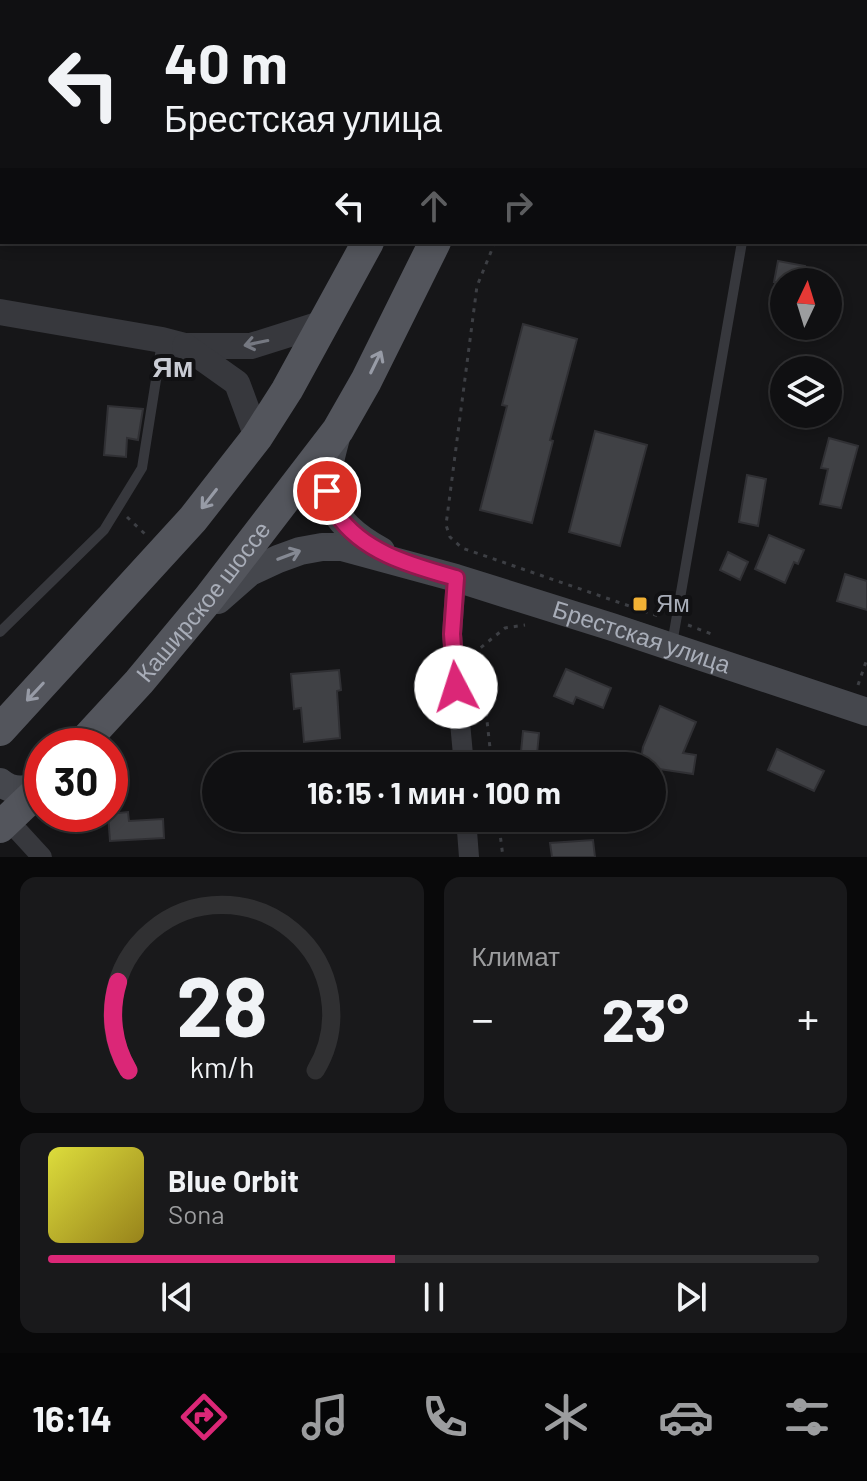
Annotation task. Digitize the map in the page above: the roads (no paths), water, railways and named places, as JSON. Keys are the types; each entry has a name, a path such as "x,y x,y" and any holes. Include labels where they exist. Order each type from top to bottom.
{"main road":[{"path":"0,730 193,519 257,437 287,390 367,244"},
{"name":"Каширское шоссе","path":"97,728 181,632 338,430 366,381 434,244"},
{"name":"Брестская улица","path":"338,430 327,491 336,512 356,536 414,567"},
{"name":"Брестская улица","path":"181,632 250,572 300,551 342,547 674,634 862,699"},
{"path":"0,782 7,788 24,789"},
{"path":"4,823 24,804"}],"street":[{"path":"0,312 174,343 251,346 324,323"},
{"path":"174,343 237,383 257,437"},
{"path":"456,578 452,634 463,752"},
{"path":"4,823 42,857"},
{"path":"467,832 469,857"}],"lane":[{"path":"674,634 742,244"},
{"path":"0,632 104,530 142,468 174,343"}],"place":[{"name":"Ям","path":"640,604"}],"district":[{"name":"Ям","path":"173,367"}]}
